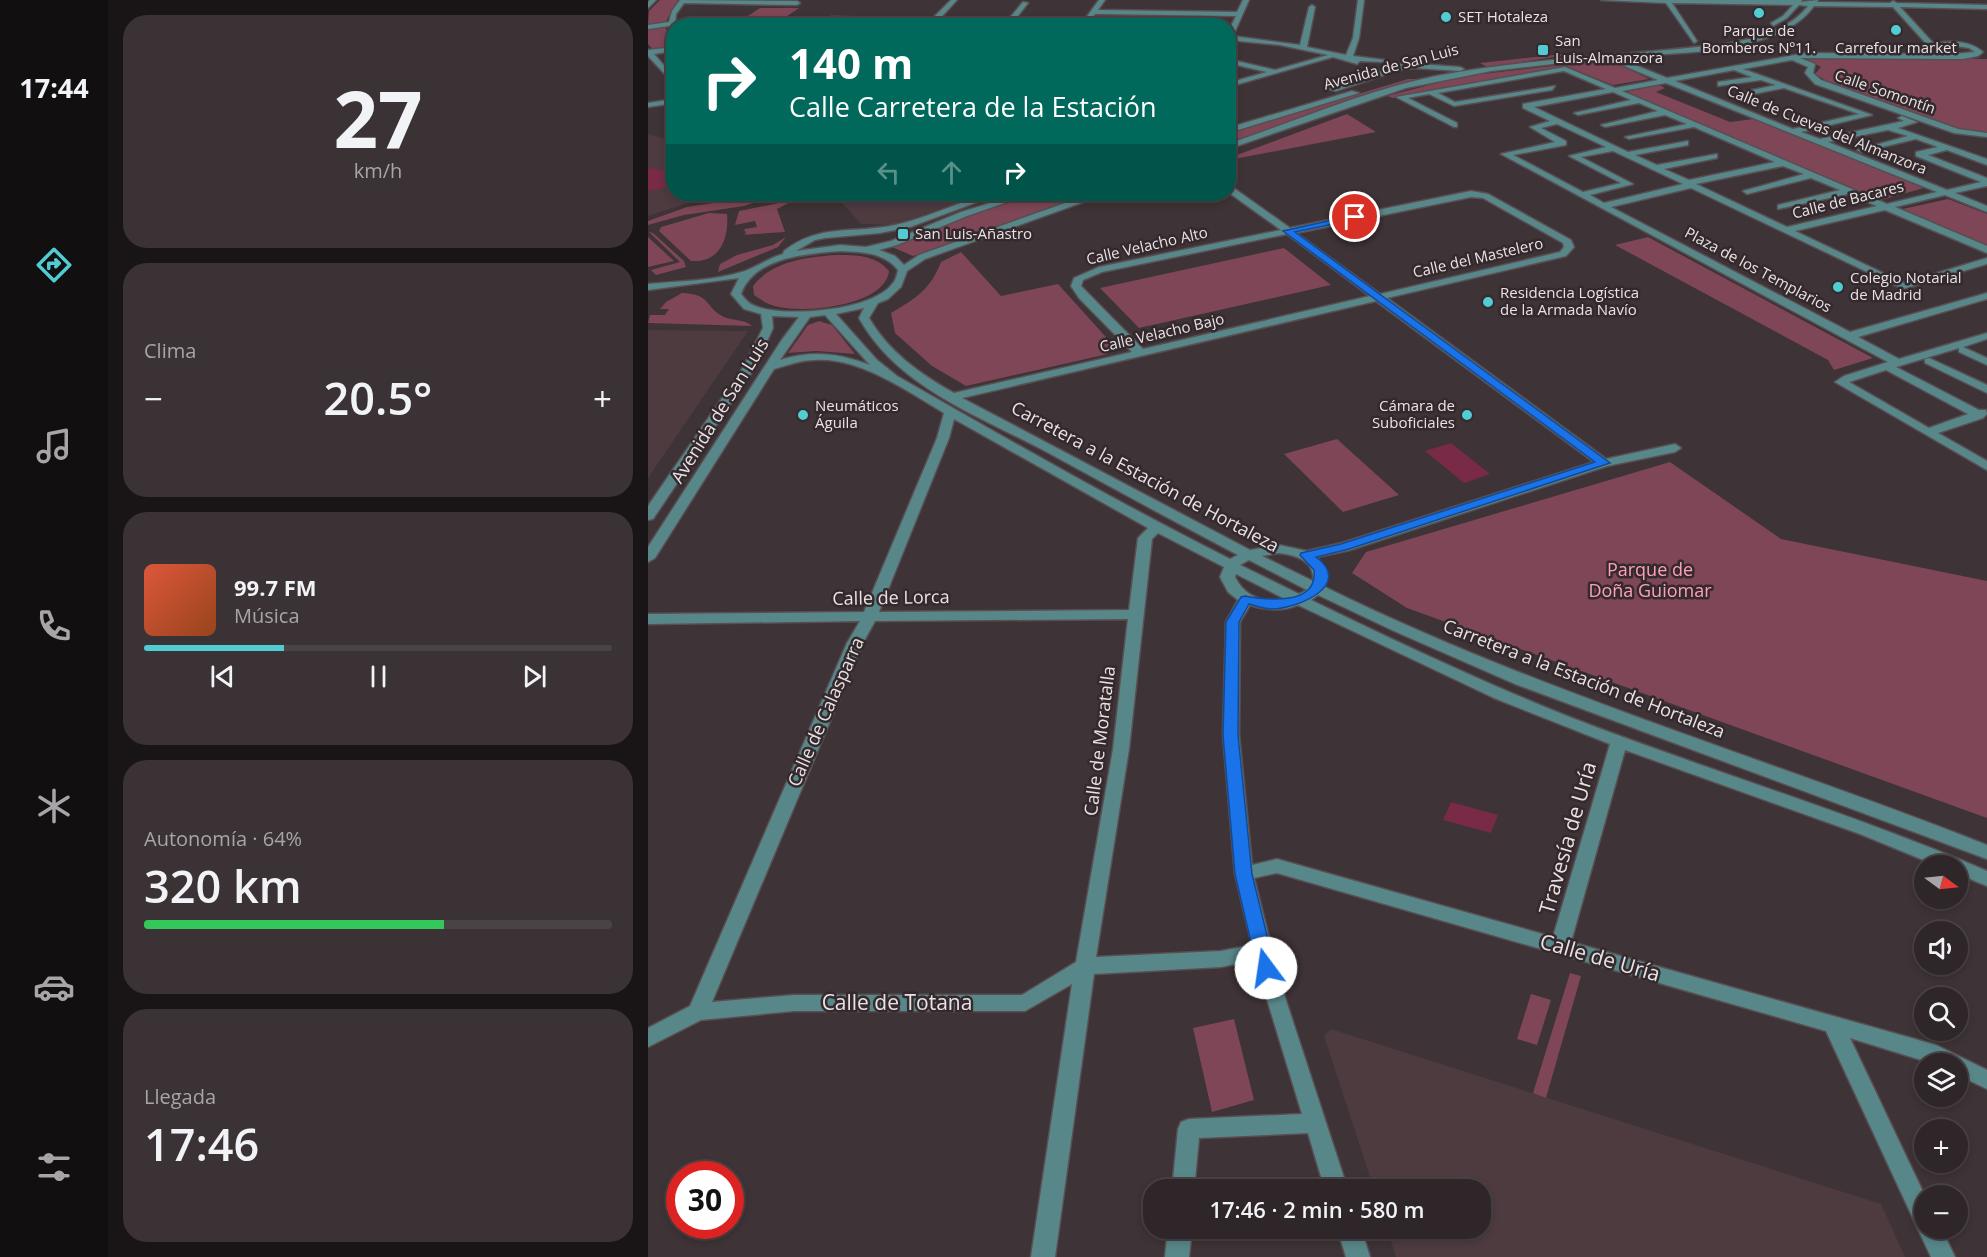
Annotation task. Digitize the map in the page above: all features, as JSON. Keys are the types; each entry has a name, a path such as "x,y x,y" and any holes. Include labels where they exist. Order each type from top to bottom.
{"street":[{"path":"648,6 653,0"},
{"path":"936,18 954,0"},
{"path":"1089,18 1102,0"},
{"path":"1236,23 1246,0"},
{"path":"1349,58 1356,38 1361,0"},
{"path":"1604,0 1893,3 1987,8"},
{"path":"1667,0 1694,41"},
{"path":"673,18 674,12 683,1 797,3"},
{"path":"1736,34 1766,27 1786,18 1798,2"},
{"name":"Avenida de San Luis","path":"1474,62 1565,53 1637,53 1704,47 1763,37 1784,30 1801,19 1814,2"},
{"path":"1013,18 1025,3"},
{"path":"1893,3 1921,31 1927,42 1934,48 1958,56"},
{"path":"1303,48 1312,7"},
{"path":"1093,12 1240,14"},
{"path":"648,27 666,28"},
{"path":"1921,31 1931,34"},
{"path":"1356,38 1367,54 1381,60"},
{"name":"Avenida de San Luis","path":"1236,144 1404,86 1434,78 1605,53 1616,49 1714,38"},
{"path":"1941,38 1987,51"},
{"path":"1236,39 1303,48 1333,56 1381,60 1414,66 1446,67 1461,70 1460,73"},
{"path":"1965,45 1945,44 1919,54 1821,54 1792,57 1526,105 1903,285 1987,261"},
{"path":"1968,56 1979,54 1979,50 1975,48"},
{"path":"1616,49 1637,53"},
{"path":"648,53 666,51"},
{"path":"648,53 666,73"},
{"name":"Avenida de San Luis","path":"1522,65 1566,58 1569,56 1565,53"},
{"name":"Calle de Cuevas del Almanzora","path":"1605,53 1656,76 1987,209"},
{"name":"Calle de Cuevas del Almanzora","path":"1637,53 1641,66 1656,76"},
{"path":"1894,54 1987,57"},
{"path":"1236,84 1333,56"},
{"name":"Calle Somontín","path":"1792,57 1812,66 1809,73 1818,82 1957,131 1987,135"},
{"path":"1349,58 1408,76 1434,78"},
{"path":"1236,63 1275,72"},
{"name":"Avenida de San Luis","path":"1370,88 1408,76 1465,63"},
{"name":"Avenida de San Luis","path":"1328,90 1388,71 1414,66"},
{"path":"1734,68 1868,115"},
{"path":"1454,125 1400,97 1565,69 1987,250"},
{"path":"1509,78 1539,90"},
{"path":"1721,84 1761,78"},
{"path":"1482,82 1511,94"},
{"path":"1746,94 1785,86"},
{"path":"1457,87 1484,99"},
{"path":"1430,92 1454,105 1552,88"},
{"name":"Avenida de San Luis","path":"1236,129 1359,92"},
{"path":"1578,113 1639,101"},
{"path":"648,105 666,102"},
{"path":"1236,120 1284,105"},
{"path":"1793,131 1895,109"},
{"path":"1819,142 1913,122 1885,111"},
{"path":"1605,125 1666,112"},
{"name":"Plaza de los Templarios","path":"1559,121 1534,127 1563,143 1505,154 1849,336 1892,364 1983,413"},
{"path":"1629,137 1694,125"},
{"path":"1889,127 1987,162"},
{"path":"1861,150 1916,137"},
{"path":"1628,154 1685,144"},
{"path":"1580,195 1629,184 1573,156 1615,148"},
{"path":"1946,148 1919,154 1987,182"},
{"path":"1656,168 1714,156"},
{"path":"1602,206 1783,163"},
{"path":"1747,192 1812,175"},
{"name":"Calle de Bacares","path":"1787,230 1987,182"},
{"path":"1781,207 1848,190"},
{"path":"1236,193 1604,463"},
{"name":"Calle del Mastelero","path":"1288,231 1471,195 1485,196 1568,242 1569,248 1563,254 1378,297"},
{"path":"783,257 800,243 814,237 832,232 893,229 975,201"},
{"path":"866,250 894,243 964,214 1004,201"},
{"path":"664,286 728,292 743,304 766,313 806,315 829,313 874,300 899,283 903,270 922,257 1078,201"},
{"name":"Calle Velacho Alto","path":"1140,354 1083,296 1076,286 1079,278 1099,270 1288,231"},
{"path":"648,287 748,273 783,257 826,249 866,250 893,258 903,270"},
{"path":"728,292 737,286 748,273"},
{"path":"1849,336 1987,296"},
{"name":"Calle Velacho Bajo","path":"952,405 1140,354 1378,297"},
{"name":"Carretera a la Estación de Hortaleza","path":"874,300 864,318 869,332 952,405 1158,526 1232,565 1300,600 1501,695 1619,742 1790,800 1930,854 1987,879"},
{"name":"Avenida de San Luis","path":"648,516 750,366 768,328 766,313"},
{"name":"Carretera a la Estación de Hortaleza","path":"829,313 873,362 893,378"},
{"name":"Avenida de San Luis","path":"648,558 806,315"},
{"path":"1987,336 1892,364 1841,382 1987,465"},
{"path":"1963,350 1987,362"},
{"name":"Carretera a la Estación de Hortaleza","path":"771,366 796,358 841,357 952,405 1372,616 1521,680 1987,852"},
{"path":"1929,361 1987,390"},
{"name":"Calle de Calasparra","path":"698,1012 855,643 869,618 943,438 952,405"},
{"path":"1928,432 1983,413"},
{"path":"1306,555 1345,546 1604,463 1675,448"},
{"path":"1974,458 1987,453"},
{"name":"Calle de Moratalla","path":"1085,966 1121,749 1145,538 1158,526"},
{"path":"1279,549 1306,555 1321,570 1322,579 1318,588 1300,600 1272,605 1245,600 1234,593 1228,584 1227,574 1232,565 1250,553 1279,549"},
{"path":"1245,600 1233,622 1231,735 1244,874 1262,951 1333,1179"},
{"name":"Calle de Lorca","path":"648,619 1135,614"},
{"name":"Travesía de Uría","path":"1560,946 1619,742"},
{"name":"Calle de Uría","path":"1244,874 1277,866 1932,1053"},
{"name":"Calle de Totana","path":"698,1012 794,1003 1025,1003 1085,966 1221,959 1262,951"},
{"path":"1043,1257 1085,966"},
{"path":"648,1038 698,1012"},
{"path":"1833,1025 1914,1198"},
{"name":"Calle de Uría","path":"1968,1070 1987,1080"},
{"path":"1185,1179 1189,1129 1315,1123"},
{"path":"1178,1257 1179,1239"},
{"path":"1352,1239 1358,1257"},
{"path":"1934,1239 1942,1257"}],"shaded area":[{"path":"648,134 666,139 666,201 693,201 648,216"},
{"path":"648,169 666,172 666,187 648,191"},
{"path":"840,201 963,201 893,225 861,224"},
{"path":"648,330 748,331 648,478"},
{"path":"1451,443 1490,474 1464,483 1425,451"},
{"path":"1451,802 1498,815 1491,833 1443,820"},
{"path":"1331,1029 1881,1204 1905,1257 1396,1257 1390,1239 1491,1239 1491,1179 1371,1179 1324,1036"}],"green space":[{"path":"660,0 678,0 665,23 648,24 649,11"},
{"path":"760,8 799,8 784,18 745,18"},
{"path":"665,27 666,49 654,51 648,44 648,28"},
{"path":"1563,54 1567,55 1487,67 1480,63"},
{"path":"1845,56 1987,59 1987,133 1961,129 1827,81 1815,74 1821,67 1807,59"},
{"path":"1612,61 1649,79 1613,85 1568,67 1393,98 1387,96 1464,76"},
{"path":"1408,79 1420,79 1236,143 1236,131"},
{"path":"1659,85 1665,88 1656,92 1730,122 1753,119 1924,188 1881,200 1626,92"},
{"path":"1347,114 1376,132 1236,159 1236,155"},
{"path":"1948,199 1987,214 1987,248 1898,210"},
{"path":"726,201 759,201 744,206 684,215 648,225 648,221 687,207"},
{"path":"792,201 777,209 785,232 741,235 746,234 744,229 757,227 755,221 735,225 739,211"},
{"path":"1015,201 1071,201 913,256 892,247 977,213"},
{"path":"709,213 727,214 726,232 721,248 716,254 701,261 691,261 659,231 661,227"},
{"path":"649,232 684,261 686,267 656,275 651,270 680,262"},
{"path":"648,237 674,261 648,267"},
{"path":"786,237 778,247 718,272 720,264 737,255 773,245"},
{"path":"1648,237 1873,358 1834,370 1828,360 1615,245"},
{"path":"1284,248 1331,285 1139,328 1100,288"},
{"path":"961,252 1001,296 1058,284 1114,346 1108,354 966,386 932,366 895,333 891,313 908,303 927,286 941,262"},
{"path":"836,255 858,256 878,262 889,271 884,283 874,292 860,299 807,309 779,307 754,295 753,286 770,271 780,266 802,259"},
{"path":"682,293 703,298 724,317 746,322 752,326 648,323 650,315 665,315 669,309 660,309 666,302"},
{"path":"819,321 832,325 855,354 816,351 788,353 808,325"},
{"path":"1337,439 1399,495 1343,512 1284,454"},
{"name":"Parque de Doña Guiomar","path":"1670,462 1781,539 1987,581 1987,818 1407,608 1352,573 1366,552"},
{"path":"1570,973 1581,976 1546,1098 1533,1093"},
{"path":"1531,994 1551,1000 1537,1045 1517,1039"},
{"path":"1234,1019 1254,1100 1212,1112 1193,1028"}],"place":[{"name":"Parque de Bomberos Nº11.","path":"1759,13"},
{"name":"SET Hotaleza","path":"1446,17"},
{"name":"Carrefour market","path":"1896,30"},
{"name":"San Luis-Almanzora","path":"1543,50"},
{"name":"San Luis-Añastro","path":"903,234"},
{"name":"Colegio Notarial de Madrid","path":"1838,287"},
{"name":"Residencia Logística de la Armada Navío","path":"1488,302"},
{"name":"Neumáticos Águila","path":"803,415"},
{"name":"Cámara de Suboficiales","path":"1467,415"}],"route":[{"path":"1266,968 1244,874 1231,735 1233,622 1245,600 1272,605 1286,604 1311,595 1318,588 1322,579 1321,570 1306,555 1345,546 1604,463 1288,231 1355,217"}]}
